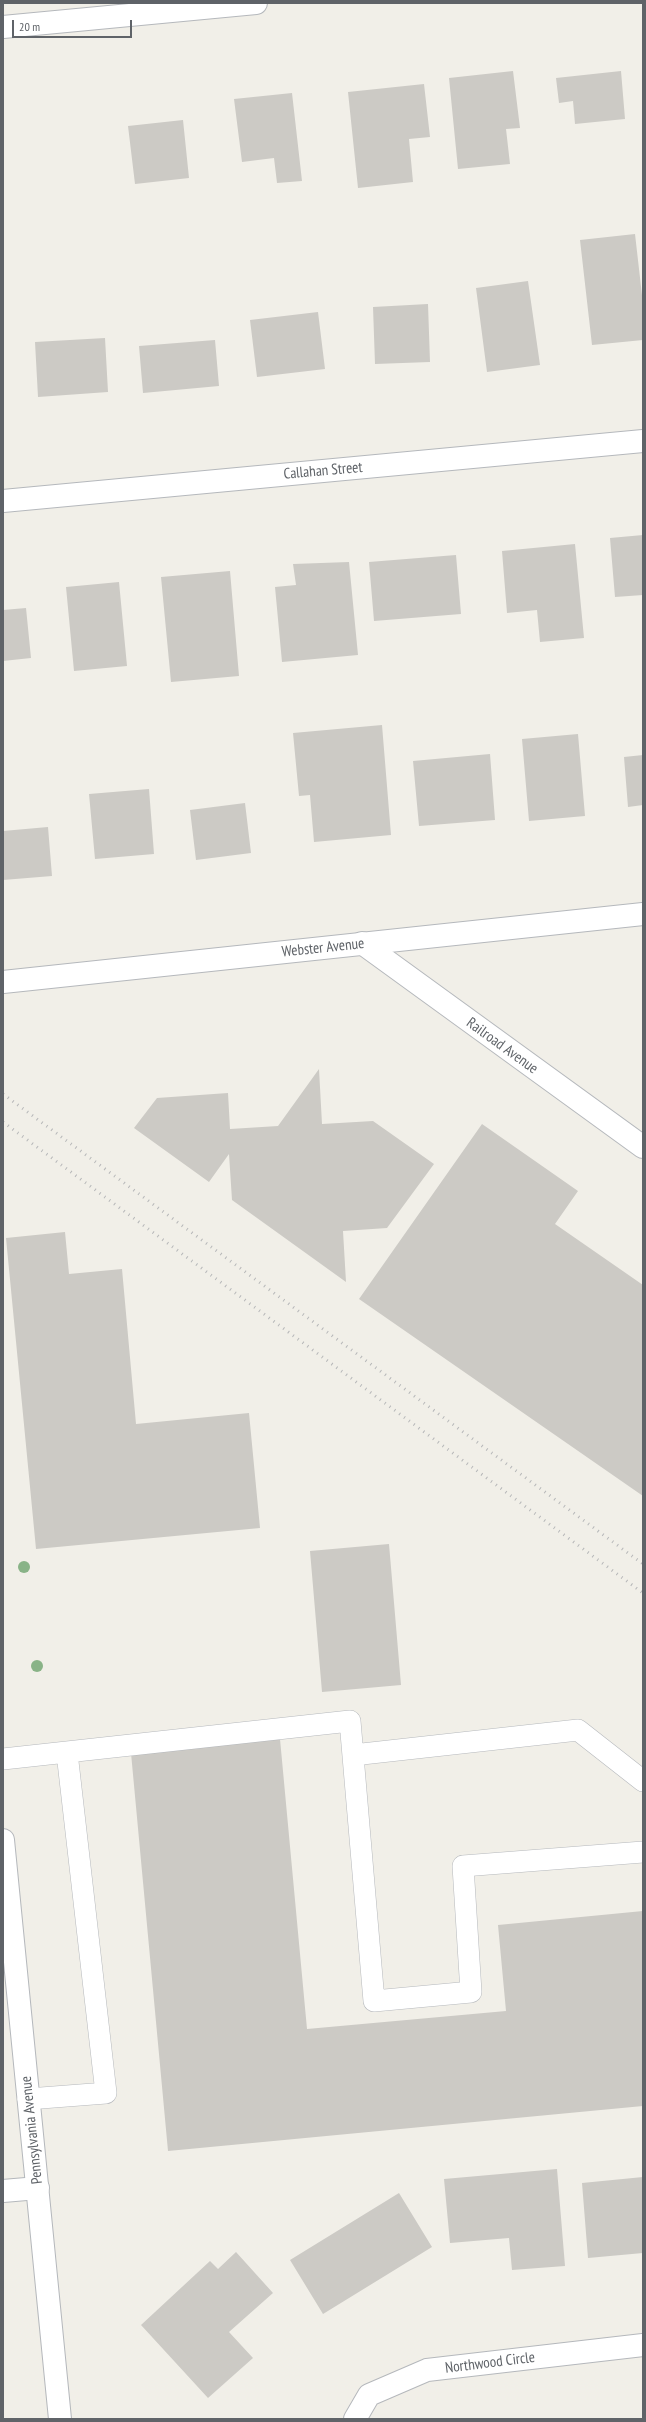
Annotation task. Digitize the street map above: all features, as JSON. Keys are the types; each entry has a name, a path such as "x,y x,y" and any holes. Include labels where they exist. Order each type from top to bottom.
{"street":[{"path":"3,27 256,3"},
{"name":"Callahan Street","path":"3,502 643,441"},
{"name":"Webster Avenue","path":"3,982 643,914"},
{"name":"Railroad Avenue","path":"362,943 643,1148"},
{"name":"Pennsylvania Avenue","path":"3,1840 60,2419"},
{"path":"3,2191 38,2188"},
{"name":"Northwood Circle","path":"355,2419 369,2395 427,2370 643,2345"}],"lane":[{"path":"3,1760 350,1721 374,2001 471,1992 463,1866 643,1852"},
{"path":"353,1755 578,1730 643,1781"},
{"path":"28,2099 106,2093 67,1753"}],"building":[{"path":"513,71 520,128 506,129 510,164 458,169 449,78"},
{"path":"621,71 625,119 575,124 573,101 559,103 556,78"},
{"path":"424,84 430,137 409,139 413,182 358,188 348,92"},
{"path":"292,93 302,181 277,183 274,158 242,162 234,99"},
{"path":"183,120 189,178 135,184 128,126"},
{"path":"635,234 643,304 643,340 592,345 580,240"},
{"path":"528,281 540,365 487,372 476,288"},
{"path":"428,304 430,362 375,364 373,307"},
{"path":"318,312 325,369 257,377 250,320"},
{"path":"105,338 108,392 38,397 35,342"},
{"path":"215,340 219,386 143,393 139,346"},
{"path":"643,535 643,595 615,597 610,538"},
{"path":"575,544 584,638 540,642 537,610 507,613 502,551"},
{"path":"456,555 461,614 374,621 369,562"},
{"path":"349,562 358,655 282,662 275,587 296,585 293,564"},
{"path":"230,571 239,676 171,682 161,577"},
{"path":"119,582 127,666 74,671 66,587"},
{"path":"26,608 31,658 3,661 3,610"},
{"path":"382,725 391,835 314,842 310,795 299,796 293,733"},
{"path":"578,734 585,816 529,821 522,739"},
{"path":"490,754 495,820 419,826 413,761"},
{"path":"643,755 643,805 628,807 624,757"},
{"path":"149,789 154,854 95,859 89,794"},
{"path":"245,803 251,853 196,860 190,810"},
{"path":"48,827 52,876 3,880 3,831"},
{"path":"319,1069 322,1124 373,1121 434,1164 387,1228 343,1231 346,1282 232,1200 229,1154 209,1182 134,1128 157,1098 228,1093 230,1129 278,1126"},
{"path":"482,1124 578,1191 555,1224 643,1285 643,1496 359,1299"},
{"path":"65,1232 69,1274 122,1269 136,1424 249,1413 260,1528 36,1549 6,1238"},
{"path":"389,1544 401,1685 322,1692 310,1551"},
{"path":"280,1739 307,2029 506,2011 498,1925 643,1911 643,2106 168,2151 131,1753"},
{"path":"557,2169 565,2266 512,2270 509,2238 450,2243 444,2179"},
{"path":"643,2177 643,2253 588,2258 582,2183"},
{"path":"399,2193 432,2247 323,2314 290,2260"},
{"path":"236,2252 273,2293 229,2332 253,2358 208,2398 141,2325 210,2261 218,2269"}],"railway":[{"path":"3,1094 643,1564"},
{"path":"3,1122 643,1593"}]}
